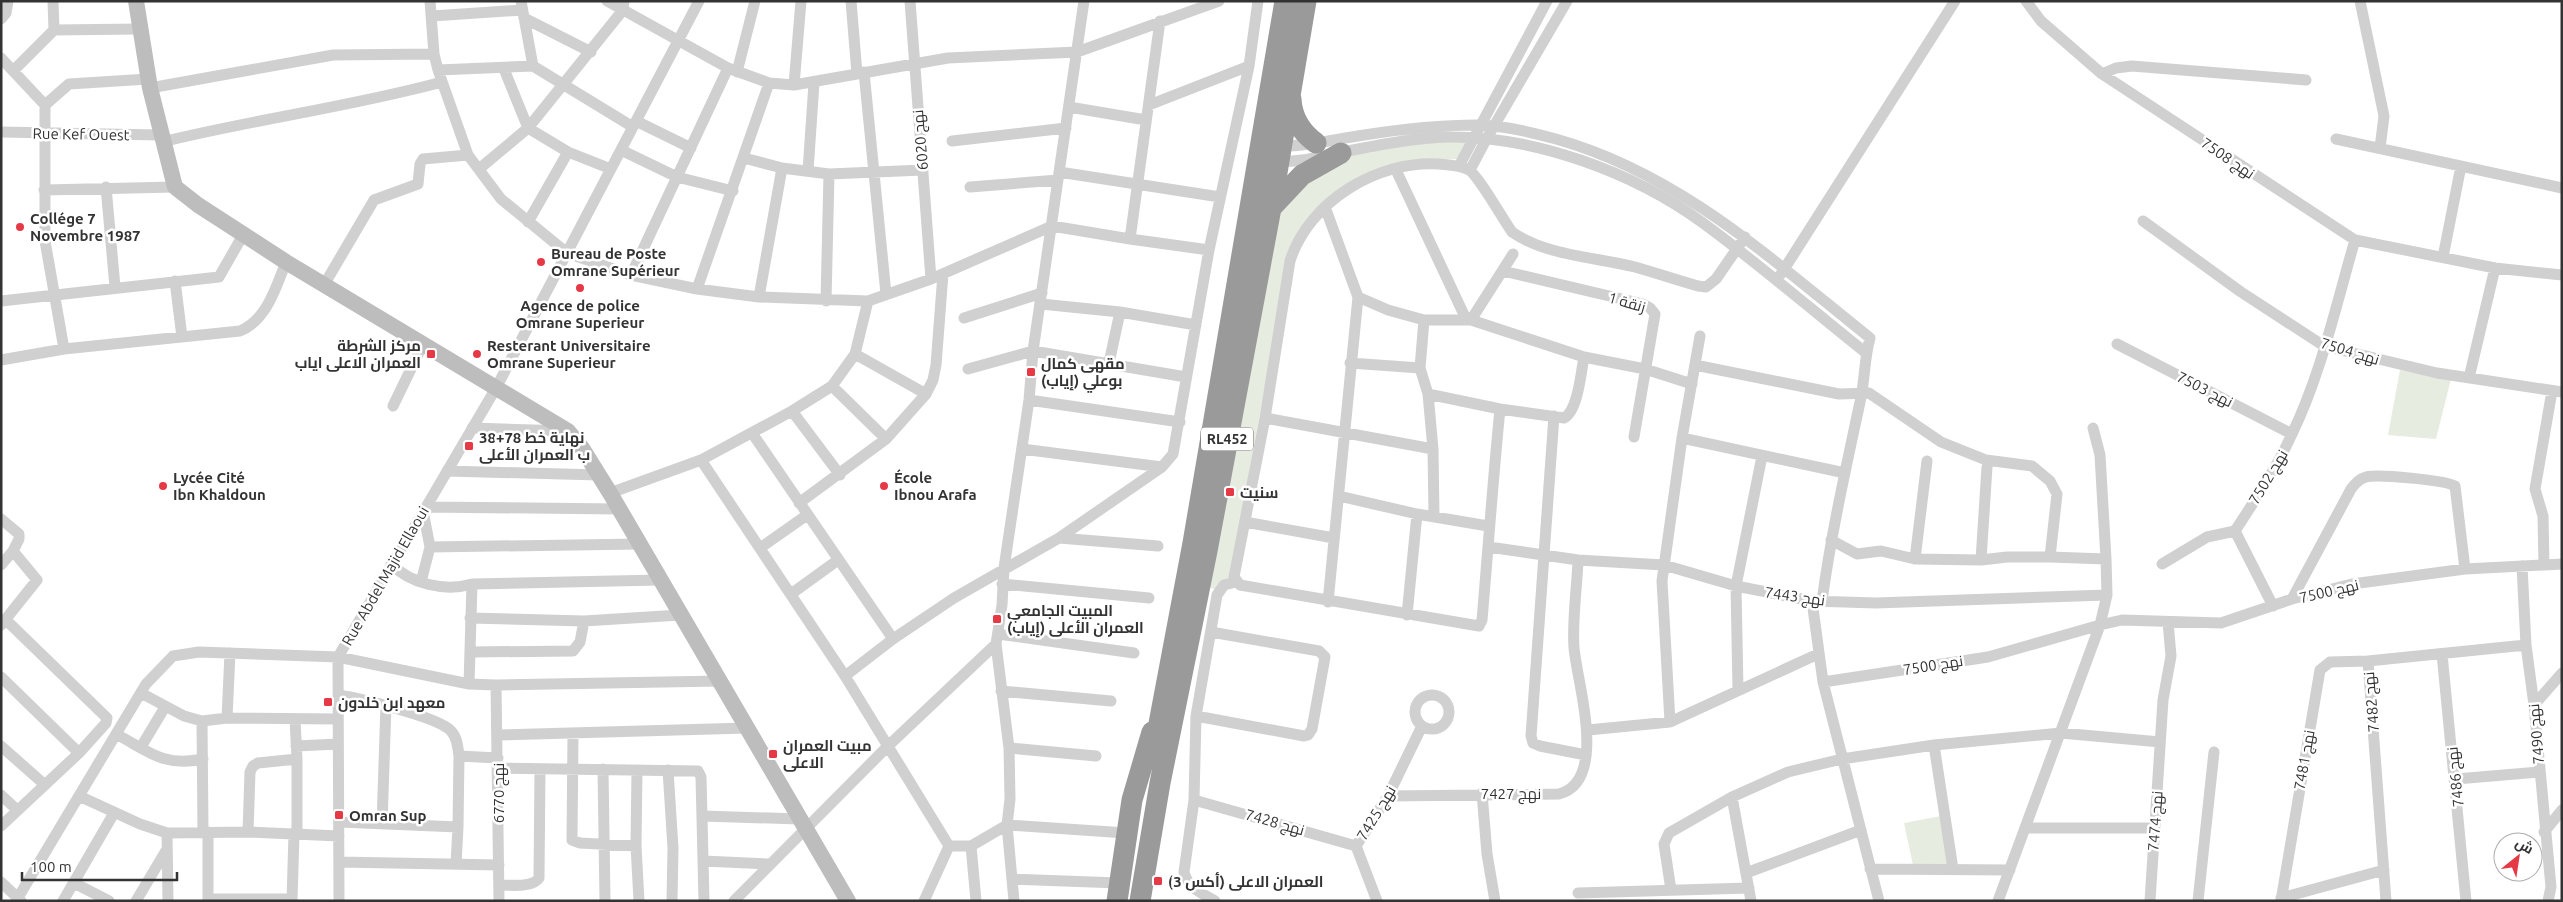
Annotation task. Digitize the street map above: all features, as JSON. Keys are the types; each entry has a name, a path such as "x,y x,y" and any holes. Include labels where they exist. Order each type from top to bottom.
{"highway":[{"name":"RL452","path":"1166,717 1190,560 1270,153 1284,1"},
{"name":"RL452","path":"1140,901 1128,887 1166,717 1271,208 1270,153 1291,92 1306,1"},
{"path":"1291,92 1291,102 1296,121 1308,137 1316,143"},
{"path":"1271,208 1302,175 1341,152"},
{"path":"1128,887 1126,833 1139,773 1148,740 1166,717"},
{"path":"1153,901 1175,751 1166,717"}],"street":[{"path":"1,19 6,14 8,1"},
{"path":"54,1 54,30"},
{"path":"136,1 149,84 161,139 175,187 198,205 286,262 568,431 582,448 610,493 848,901"},
{"path":"430,1 434,54 468,155 501,199 567,253 631,275 697,289 759,297 826,301 868,301 932,279 1052,226 1209,250"},
{"path":"607,1 623,6 732,70 769,83 794,85 948,58 1077,52 1219,1"},
{"name":"Rue Abdel Majid Ellaoui","path":"339,901 338,657 496,388 698,1"},
{"path":"631,275 691,148 732,70 755,1"},
{"path":"794,85 801,1"},
{"path":"850,1 875,171 886,294"},
{"name":"نهج 6020","path":"910,1 913,63 932,279"},
{"path":"1014,901 1007,825 1010,799 1009,748 1001,691 997,639 1004,568 1029,400 1033,351 1084,1"},
{"path":"845,676 893,639 1004,568 1059,538 1162,467 1173,454 1209,250 1249,66 1258,1"},
{"path":"1459,166 1472,138 1547,1"},
{"path":"1470,170 1486,138 1567,1"},
{"path":"1776,281 1955,1"},
{"name":"نهج 7508","path":"2026,1 2041,21 2102,74 2355,240"},
{"path":"2360,1 2384,116 2380,148"},
{"path":"479,169 528,128 591,52 623,6"},
{"path":"432,16 523,10 591,52"},
{"path":"523,10 532,66"},
{"path":"1130,239 1160,21"},
{"path":"13,71 54,30 139,29"},
{"path":"45,105 70,84 149,84 333,55 434,54"},
{"path":"1,58 45,105 45,241 64,349"},
{"path":"438,70 504,69 532,66 562,86 634,124 691,148"},
{"path":"1149,105 1249,66"},
{"path":"2102,74 2116,68 2132,66 2306,80"},
{"path":"504,69 528,128 568,152 611,169"},
{"name":"Rue Kef Ouest","path":"1,132 161,139 384,98 442,82"},
{"path":"697,289 769,83"},
{"path":"808,171 814,83"},
{"path":"1069,107 1146,120"},
{"path":"1270,153 1316,143 1414,128 1480,125 1548,137 1584,147 1628,164 1670,186 1745,238 1870,338 1866,353 1862,394 1817,601 1818,654 1823,682 1879,901"},
{"path":"952,142 1066,128"},
{"path":"1270,153 1341,152 1446,137 1486,138 1518,143 1567,156 1614,174 1659,196 1701,222 1866,353"},
{"path":"2336,138 2562,188"},
{"path":"620,150 677,178 733,190"},
{"path":"528,222 568,152"},
{"path":"324,285 374,200 418,184 420,164 423,159 468,155"},
{"path":"744,158 782,168 829,174 923,170"},
{"path":"1500,409 1488,526 1482,620 1479,626 1328,602 1240,586 1236,582 1234,577 1265,418 1290,261 1300,238 1325,207 1339,195 1356,184 1396,170 1425,163 1459,166 1470,170 1512,232 1549,248 1636,267 1706,287 1716,279 1745,238"},
{"path":"2443,257 2460,166"},
{"path":"759,297 782,168"},
{"path":"1396,170 1469,320"},
{"path":"826,301 829,174"},
{"path":"970,187 1059,176 1220,196"},
{"path":"44,190 175,187"},
{"path":"106,188 115,287"},
{"path":"1325,207 1358,297 1350,363 1328,602"},
{"name":"نهج 7504","path":"2142,222 2241,292 2324,346 2404,366 2557,391"},
{"path":"1,301 219,277 243,234"},
{"path":"2355,240 2495,268 2562,275"},
{"name":"نهج 7502","path":"2235,531 2274,470 2292,434 2324,346 2355,240"},
{"path":"1469,320 1513,254"},
{"path":"1,360 64,349 240,331 256,321 268,303 286,262"},
{"path":"2469,378 2495,268"},
{"name":"زنقة 1","path":"1503,271 1650,308 1655,314 1634,438"},
{"path":"799,503 886,439 926,394 933,380 936,365 943,274"},
{"path":"175,282 182,336"},
{"path":"1358,297 1388,310 1424,320 1469,320 1584,357 1645,370 1692,384"},
{"path":"964,318 1042,298 1196,325"},
{"path":"610,493 701,460 792,411 832,386 855,354 868,301"},
{"path":"1109,363 1120,312"},
{"path":"1424,320 1420,368 1428,394 1433,449 1434,516"},
{"path":"1670,722 1662,581 1682,438 1700,336"},
{"path":"393,406 422,344"},
{"name":"نهج 7503","path":"2117,344 2292,434"},
{"path":"968,369 1033,351 1186,377"},
{"path":"855,354 926,394"},
{"path":"1428,394 1500,409 1564,418 1574,408 1584,357"},
{"path":"1350,363 1420,368"},
{"path":"1695,365 1839,394 1873,395 1941,442 1986,460 2032,466 2050,481 2057,494 2050,557"},
{"path":"832,386 886,439"},
{"path":"2544,565 2543,516 2535,489 2557,391"},
{"path":"1029,400 1180,422"},
{"path":"792,411 840,474"},
{"path":"1554,416 1531,736 1534,743 1540,746 1586,755"},
{"path":"1265,418 1433,449"},
{"path":"472,428 568,431"},
{"path":"1998,901 2100,625 2107,595 2100,456 2093,428"},
{"path":"752,433 893,639"},
{"path":"1682,438 1845,473"},
{"path":"1022,449 1162,467"},
{"path":"1738,690 1736,586 1762,456"},
{"path":"701,460 845,676 949,846"},
{"path":"1915,558 1927,461"},
{"path":"1981,560 1987,467"},
{"path":"447,472 599,475"},
{"path":"2292,599 2351,489 2357,481 2371,476 2443,482 2456,486 2465,569"},
{"path":"1339,496 1417,514 1488,526"},
{"path":"420,582 430,547 425,509 618,509"},
{"path":"1407,615 1417,514"},
{"path":"760,548 807,515"},
{"path":"1,519 19,534 20,539 14,552 1,565"},
{"path":"1245,522 1334,538"},
{"path":"2162,564 2207,537 2235,531 2274,606"},
{"path":"1059,538 1158,546"},
{"path":"1831,540 1857,554 1881,551 1915,558 1981,560 2007,557 2106,559"},
{"path":"430,547 640,544"},
{"name":"نهج 7443","path":"1488,547 1578,560 1664,565 1736,586 1817,601 1876,603 2107,595"},
{"path":"1,826 79,753 106,723 104,714 3,622 37,580 14,552"},
{"path":"791,594 838,560"},
{"name":"نهج 7427","path":"1388,796 1482,793 1559,794 1567,792 1573,787 1580,777 1586,755 1588,730 1578,679 1574,645 1578,560"},
{"path":"391,564 410,578 448,588 472,584 660,580"},
{"name":"نهج 7500","path":"1823,682 1988,657 2100,625 2132,620 2221,623 2292,599 2352,584 2465,569 2562,564"},
{"name":"نهج 7490","path":"2522,566 2526,644 2534,705 2544,832 2551,887 2548,901"},
{"path":"1215,901 1192,887 1186,881 1184,872 1194,800 1196,716 1210,632 1219,588 1236,582"},
{"path":"469,684 472,584"},
{"path":"1002,584 1148,598"},
{"path":"470,618 584,621 680,615"},
{"path":"471,652 572,651 580,642 584,621"},
{"name":"نهج 7474","path":"2150,901 2163,700 2171,656 2168,622"},
{"path":"1196,716 1304,736 1308,735 1312,728 1325,657 1319,651 1210,632"},
{"path":"997,639 1134,653"},
{"path":"734,901 769,864 802,824 888,746 997,639"},
{"name":"نهج 7482","path":"2386,901 2368,661 2526,644"},
{"path":"1,882 18,900 141,693 173,656 199,652 338,657 469,684 720,681"},
{"path":"228,718 230,653"},
{"path":"1588,730 1670,722 1818,654"},
{"name":"نهج 7486","path":"2442,654 2456,780 2466,901"},
{"name":"نهج 7481","path":"2281,899 2320,670 2330,662 2368,661"},
{"path":"2534,705 2562,673"},
{"path":"1,677 79,753"},
{"name":"نهج 6770","path":"496,685 499,901"},
{"path":"1001,691 1111,701"},
{"path":"141,693 184,716 202,721 228,718 338,719"},
{"path":"338,695 386,705 445,726 454,736 458,756 456,864"},
{"path":"382,824 386,705"},
{"path":"141,747 165,707"},
{"path":"202,721 208,900 292,900 296,834 296,719"},
{"name":"نهج 7425","path":"1377,901 1356,846 1388,796 1422,726"},
{"path":"497,735 747,728"},
{"path":"573,733 572,840 580,843 636,846"},
{"path":"116,734 167,761 184,762 204,759"},
{"path":"1671,890 1664,844 1665,838 1732,797 1788,772 1842,759 1934,745 2061,734 2160,742"},
{"path":"296,746 338,744"},
{"path":"1934,745 1953,869"},
{"path":"1,746 45,785"},
{"path":"1009,748 1096,756"},
{"path":"2198,901 2214,752"},
{"path":"458,756 540,769 696,770 700,773 704,901"},
{"path":"248,832 250,772 253,766 258,763 297,759"},
{"path":"499,885 529,884 536,882 539,878 540,769"},
{"path":"603,769 605,901"},
{"path":"637,770 636,846 639,901"},
{"path":"668,770 673,848 672,901"},
{"path":"2456,780 2539,772"},
{"path":"1482,793 1487,854 1496,901"},
{"path":"1,795 17,810"},
{"path":"79,796 114,813 167,833 248,832 339,836"},
{"path":"1732,797 1751,901"},
{"name":"نهج 7428","path":"1194,800 1356,846"},
{"path":"2544,832 2562,810"},
{"path":"63,901 114,813"},
{"path":"702,816 802,824"},
{"path":"339,822 458,827"},
{"path":"949,846 971,846 1007,825 1126,833"},
{"path":"2026,828 2154,828"},
{"path":"1746,873 1861,830"},
{"path":"167,833 168,901"},
{"path":"924,901 949,846"},
{"path":"971,846 976,901"},
{"path":"136,901 168,850"},
{"path":"703,861 769,864"},
{"path":"338,862 499,865"},
{"path":"1870,870 2010,870"},
{"path":"2281,899 2384,870"},
{"path":"1012,878 1128,887"},
{"path":"74,883 109,901"},
{"path":"1578,893 1749,888"}],"shaded area":[{"path":"1469,138 1458,159 1425,160 1355,181 1291,247 1227,591 1210,588 1275,210 1343,156 1399,142"},
{"path":"2400,370 2451,379 2436,439 2388,435"},
{"path":"1941,816 1948,864 1913,865 1904,823"}],"place":[{"name":"Collége 7 Novembre 1987","path":"20,227"},
{"name":"Bureau de Poste Omrane Supérieur","path":"541,262"},
{"name":"Agence de police Omrane Superieur","path":"580,288"},
{"name":"مركز الشرطة العمران الاعلى اياب","path":"431,354"},
{"name":"Resterant Universitaire Omrane Superieur","path":"477,354"},
{"name":"مقهى كمال بوعلي (إياب)","path":"1031,372"},
{"name":"نهاية خط 78+38 ب العمران الأعلى","path":"469,446"},
{"name":"Lycée Cité Ibn Khaldoun","path":"163,486"},
{"name":"École Ibnou Arafa","path":"884,486"},
{"name":"سنيت","path":"1230,492"},
{"name":"المبيت الجامعي العمران الأعلى (إياب)","path":"997,619"},
{"name":"معهد ابن خلدون","path":"328,702"},
{"name":"مبيت العمران الاعلى","path":"773,754"},
{"name":"Omran Sup","path":"339,815"},
{"name":"العمران الاعلى (أكس 3)","path":"1158,881"}]}
